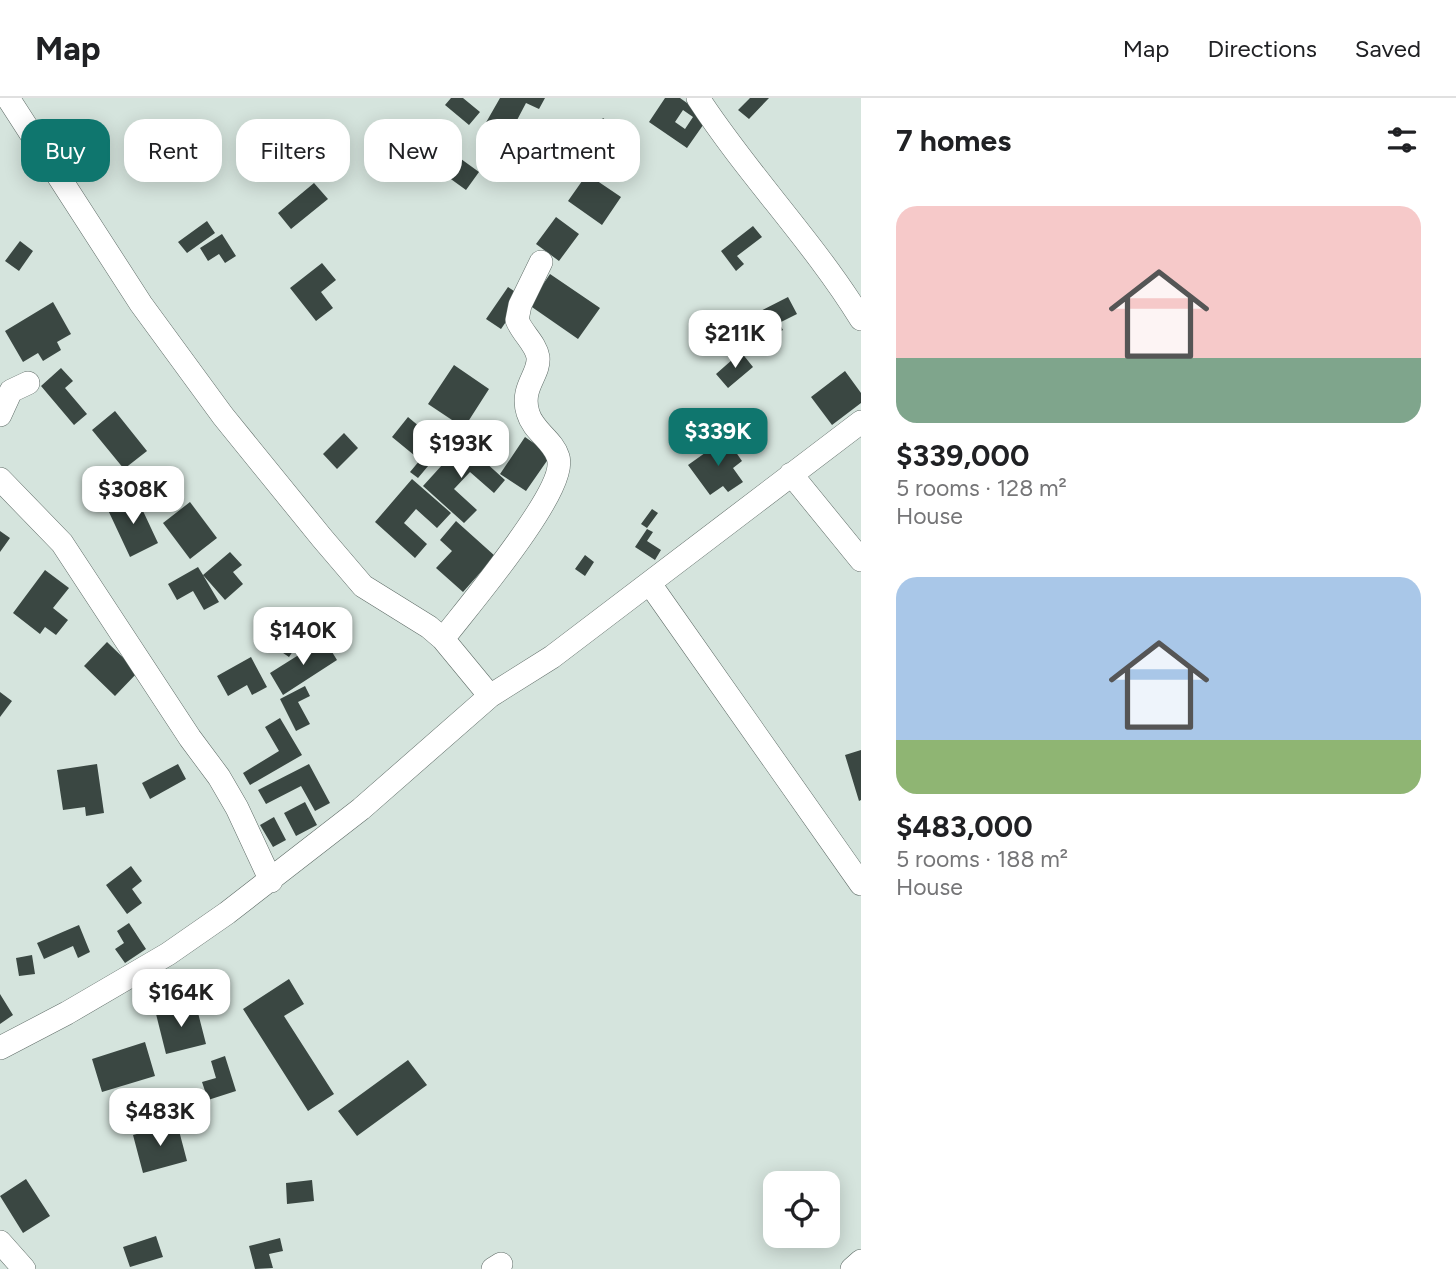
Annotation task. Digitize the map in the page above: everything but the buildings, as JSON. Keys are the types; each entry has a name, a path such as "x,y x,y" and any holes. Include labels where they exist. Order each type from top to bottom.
{"street":[{"path":"8,98 141,304 240,436 355,579 443,639 490,696"},
{"path":"698,98 753,177 838,282 861,319"},
{"path":"443,639 517,544 558,474 558,455 532,423 527,412 527,387 537,367 538,355 517,320 520,306 541,262"},
{"path":"0,415 11,391 28,383"},
{"path":"0,1048 67,1013 167,954 271,881 361,809 490,696 552,657 861,422"},
{"path":"791,474 861,560"},
{"path":"0,479 62,543 190,738 219,777 237,808 271,881"},
{"path":"650,584 861,884"},
{"path":"0,1242 24,1269"},
{"path":"852,1269 861,1261"}]}
